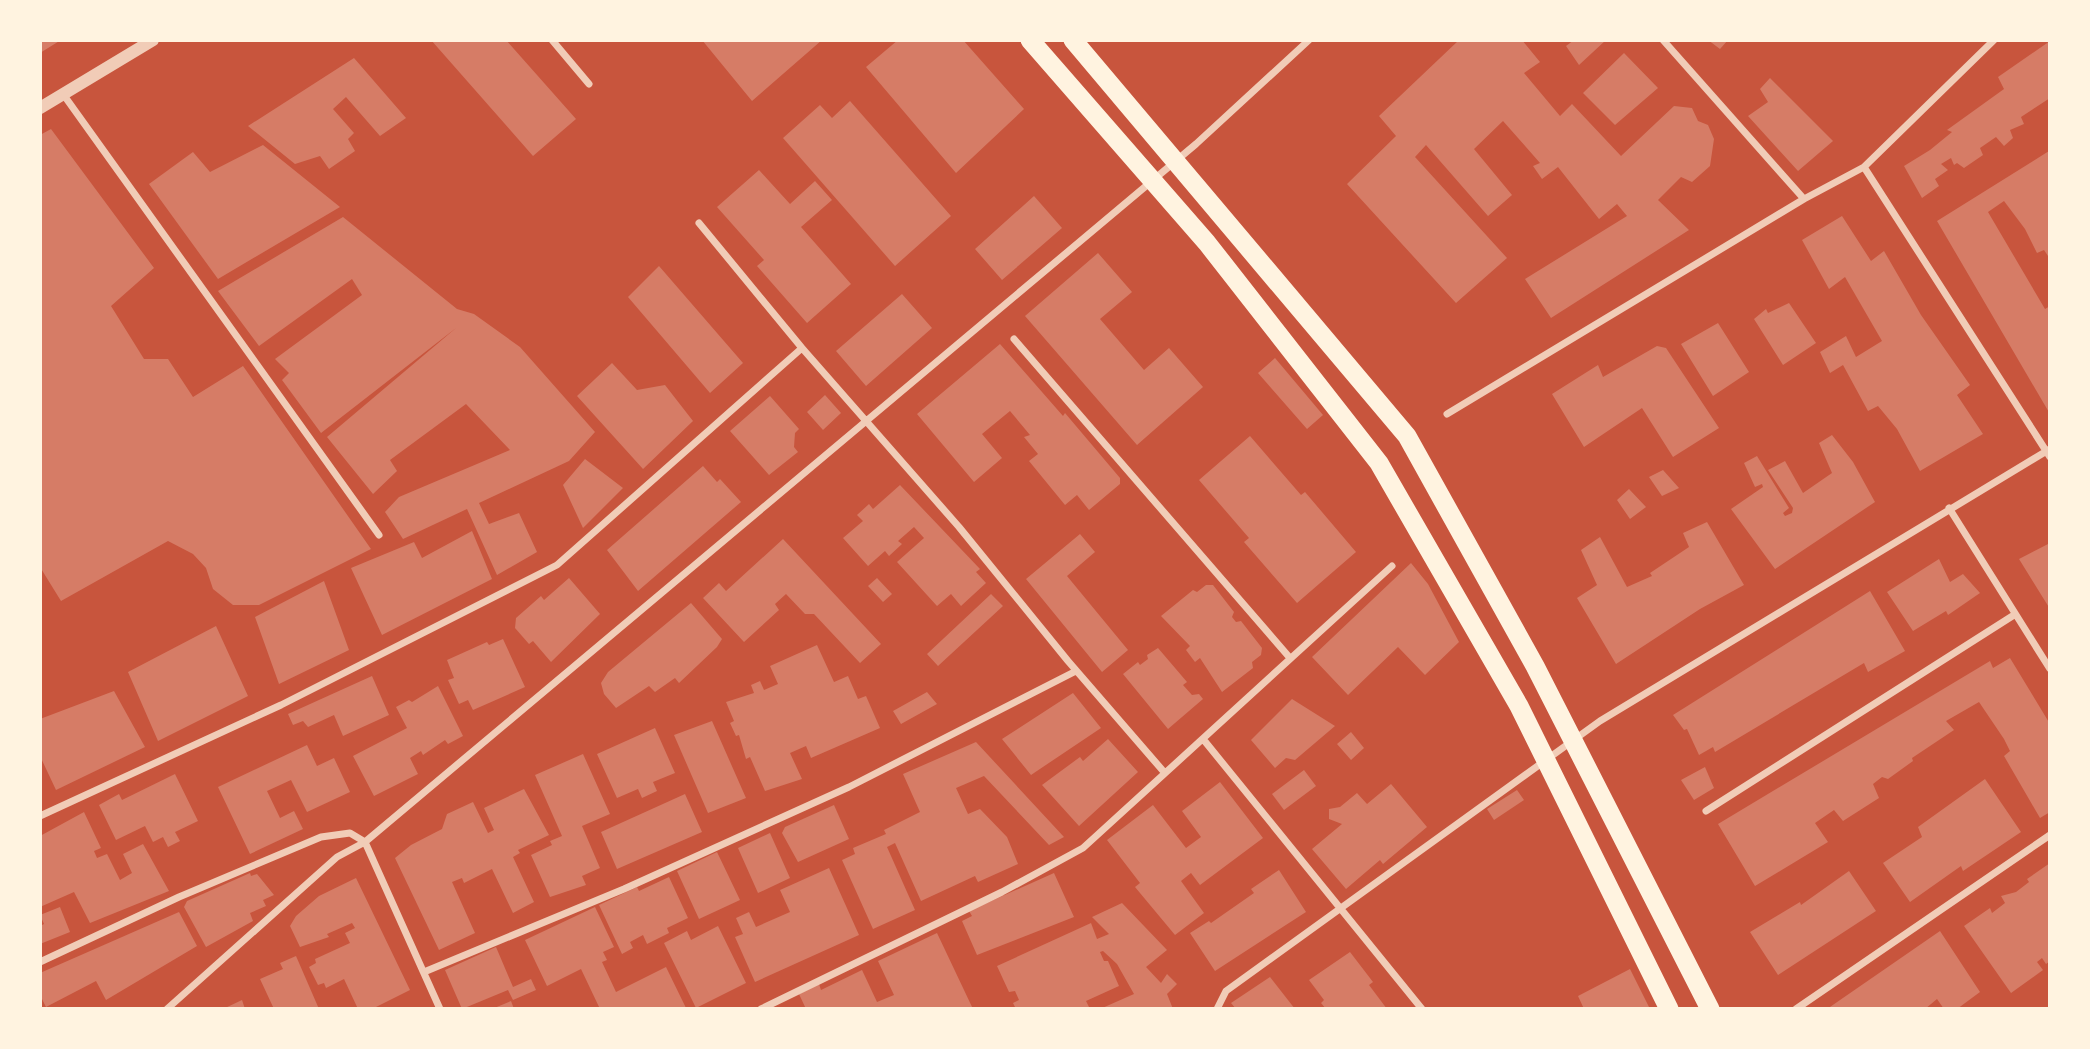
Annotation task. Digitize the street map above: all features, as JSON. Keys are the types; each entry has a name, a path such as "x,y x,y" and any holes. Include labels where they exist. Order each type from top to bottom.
{"highway":[{"path":"1031,40 1207,243 1379,463 1520,706 1670,1009"},
{"path":"1073,40 1233,226 1406,436 1535,666 1710,1009"}],"street":[{"path":"40,108 153,40"},
{"path":"552,40 589,84"},
{"path":"167,1009 337,858 365,842 1196,144 1309,40"},
{"path":"1663,40 1804,199"},
{"path":"1447,414 1804,199 1864,167 1994,40"},
{"path":"63,94 379,535"},
{"path":"1217,1009 1226,991 1600,721 1949,508 2048,452 1864,167"},
{"path":"699,223 802,348 959,527 1076,671 1164,772"},
{"path":"1014,339 1290,658"},
{"path":"40,816 281,705 557,565 802,348"},
{"path":"1949,508 2050,670"},
{"path":"761,1009 777,1005 1002,892 1083,848 1392,566"},
{"path":"1706,811 2014,615"},
{"path":"424,972 624,889 849,787 1076,671"},
{"path":"1203,739 1422,1009"},
{"path":"40,962 179,897 321,837 350,833 365,842 440,1009"},
{"path":"1796,1009 2050,835"}],"building":[{"path":"40,40 61,40 40,53"},
{"path":"431,40 506,40 576,119 533,156"},
{"path":"702,40 822,40 752,101"},
{"path":"898,40 963,40 1024,109 956,173 866,67"},
{"path":"1459,40 1522,40 1540,62 1524,73 1560,116 1572,104 1621,156 1674,106 1692,108 1698,121 1708,125 1714,139 1710,166 1692,182 1681,177 1658,200 1689,230 1551,318 1525,279 1627,216 1617,204 1599,219 1558,167 1542,179 1533,166 1540,163 1503,121 1474,149 1512,195 1488,216 1426,145 1415,157 1507,258 1456,303 1347,184 1396,136 1379,116"},
{"path":"1574,40 1606,40 1579,65 1566,46"},
{"path":"1708,40 1728,40 1720,49"},
{"path":"2050,41 2050,98 2021,117 2024,124 2010,130 2013,138 2004,146 1996,137 1980,148 1983,155 1964,168 1957,163 1954,165 1951,158 1941,164 1948,170 1935,179 1939,186 1922,198 1904,166 1930,150 1952,132 1947,130 2004,89 1998,77"},
{"path":"1624,53 1658,88 1615,125 1583,93"},
{"path":"354,58 406,118 380,136 346,97 333,109 354,133 348,139 355,151 329,169 320,156 295,164 248,126"},
{"path":"1770,78 1833,141 1798,171 1748,116 1768,102 1760,89"},
{"path":"850,101 951,216 895,266 783,138 820,105 832,118"},
{"path":"51,129 154,268 111,306 144,359 168,359 193,397 243,366 371,549 259,605 233,605 213,589 206,568 193,554 168,541 61,601 40,567 40,135"},
{"path":"263,145 340,207 218,279 149,184 193,152 210,172"},
{"path":"2049,151 2050,259 2044,250 2037,253 2025,229 2004,201 1988,212 2045,309 2050,306 2050,414 1937,221"},
{"path":"759,170 790,204 815,181 832,200 801,227 851,284 807,323 757,266 764,260 717,207"},
{"path":"1034,196 1062,228 1002,280 975,249"},
{"path":"1842,216 1871,261 1884,251 1921,315 1970,385 1957,395 1983,434 1920,471 1897,429 1878,406 1868,411 1843,365 1830,373 1820,352 1846,336 1856,357 1882,341 1845,277 1829,289 1802,240"},
{"path":"343,217 457,309 474,314 520,347 595,432 569,461 479,503 489,524 519,513 537,552 497,575 467,509 403,539 385,512 399,497 510,450 466,404 390,460 397,471 373,494 327,437 456,328 321,433 282,380 289,373 275,359 362,295 352,279 259,346 218,291"},
{"path":"1098,253 1132,292 1100,319 1144,370 1169,348 1203,387 1137,445 1025,316"},
{"path":"659,266 743,363 710,393 628,297"},
{"path":"902,294 932,328 866,386 836,351"},
{"path":"1789,303 1816,343 1783,365 1754,319 1766,309 1768,313"},
{"path":"1718,323 1749,372 1713,396 1681,344"},
{"path":"1000,344 1063,416 1065,413 1120,478 1120,484 1089,510 1077,495 1065,505 1029,461 1038,454 1024,437 1030,435 1010,411 982,434 1002,458 974,482 917,414"},
{"path":"1657,346 1666,348 1719,428 1673,457 1642,408 1584,447 1552,394 1598,365 1603,377"},
{"path":"1275,358 1323,415 1307,429 1258,373"},
{"path":"612,363 637,390 665,385 693,421 643,469 577,396"},
{"path":"825,395 841,413 823,430 807,412"},
{"path":"770,396 799,429 795,433 794,447 798,452 769,475 730,431"},
{"path":"1832,435 1853,462 1875,502 1775,569 1731,509 1763,487 1762,484 1755,487 1744,463 1757,456 1789,508 1783,513 1785,516 1792,513 1793,508 1768,470 1785,461 1803,493 1832,473 1819,443"},
{"path":"1250,436 1301,495 1305,492 1356,552 1297,603 1244,542 1249,538 1199,480"},
{"path":"585,459 623,488 583,528 563,485"},
{"path":"703,466 717,482 720,479 741,502 638,591 607,550"},
{"path":"1663,470 1679,488 1662,496 1649,477"},
{"path":"900,485 980,569 976,572 986,583 961,606 951,594 937,606 897,562 924,538 914,527 898,541 902,544 889,556 885,551 868,566 843,538 863,521 857,515 869,504 873,509"},
{"path":"1629,489 1646,507 1630,519 1617,500"},
{"path":"1707,522 1744,585 1700,609 1616,664 1577,598 1597,585 1581,550 1600,537 1627,587 1652,576 1650,573 1689,547 1683,533"},
{"path":"472,531 492,579 382,635 351,568 414,542 422,558"},
{"path":"1080,534 1095,552 1067,576 1128,650 1102,672 1026,579"},
{"path":"783,539 881,644 860,663 814,614 805,614 786,594 775,604 779,610 744,642 703,598 719,583 726,591"},
{"path":"2050,543 2050,609 2019,559"},
{"path":"1939,559 1950,582 1963,574 1980,593 1948,615 1946,611 1913,631 1887,592"},
{"path":"1411,563 1428,584 1459,642 1425,675 1398,647 1348,695 1312,657"},
{"path":"569,578 600,614 551,662 533,641 529,644 515,628 516,618 541,596 544,600"},
{"path":"877,578 892,594 883,602 868,586"},
{"path":"324,581 349,650 279,684 255,617"},
{"path":"1206,585 1213,585 1234,612 1232,617 1236,622 1241,621 1262,648 1261,655 1252,662 1253,668 1222,692 1200,658 1195,662 1186,650 1190,646 1161,616 1193,590 1197,592"},
{"path":"1870,591 1905,651 1868,672 1864,663 1715,752 1713,747 1699,755 1687,729 1684,730 1673,715"},
{"path":"991,594 1003,606 938,666 927,654"},
{"path":"691,603 722,639 717,647 679,683 675,678 655,692 649,686 616,708 604,694 601,683 608,672"},
{"path":"216,626 248,696 158,741 128,672"},
{"path":"503,639 525,687 473,710 468,700 459,704 448,680 454,678 447,660 487,642 489,645"},
{"path":"817,645 834,682 848,676 858,699 866,696 880,728 811,758 806,746 790,753 802,779 765,791 750,757 746,759 739,735 736,736 730,723 734,721 726,702 754,693 751,685 760,681 764,690 778,684 770,666"},
{"path":"1158,648 1187,682 1183,685 1192,695 1199,694 1203,699 1168,729 1123,674 1138,662 1140,665 1148,659 1147,655"},
{"path":"2010,658 2050,724 2050,812 2040,818 2004,756 2010,751 2004,739 1979,702 1946,721 1954,730 1912,758 1913,761 1888,779 1882,777 1873,784 1879,798 1843,821 1834,810 1815,823 1828,842 1755,886 1718,824 1990,661 1993,668"},
{"path":"372,676 389,715 343,736 334,715 308,727 303,721 293,725 288,714"},
{"path":"438,686 463,736 448,744 445,740 423,755 421,751 410,758 418,774 374,796 353,756 407,728 396,707 409,700 412,702"},
{"path":"114,691 145,747 56,790 40,756 40,719"},
{"path":"927,692 937,704 901,724 893,711"},
{"path":"1073,693 1101,728 1031,775 1002,739"},
{"path":"1292,699 1335,726 1295,760 1286,758 1275,768 1251,740"},
{"path":"712,721 746,798 708,813 674,735"},
{"path":"655,728 675,773 653,782 657,791 642,798 638,789 617,798 597,754"},
{"path":"1351,732 1364,748 1351,760 1337,744"},
{"path":"1108,739 1138,772 1079,826 1042,785 1080,757 1083,761"},
{"path":"976,742 1064,837 1049,845 984,776 956,788 968,814 980,809 1007,837 1018,864 978,882 975,876 921,901 895,843 887,847 915,910 873,929 842,860 855,854 853,848 886,834 884,830 920,812 903,774"},
{"path":"307,745 317,766 334,758 350,792 307,812 291,780 267,791 280,818 294,811 303,829 250,854 218,787"},
{"path":"583,754 610,814 582,826 600,868 582,876 586,885 550,897 531,855 552,845 550,841 562,836 535,775"},
{"path":"1705,767 1714,788 1694,800 1681,780"},
{"path":"1304,770 1316,786 1284,810 1272,794"},
{"path":"175,774 198,821 175,832 180,841 168,847 163,837 153,842 145,826 116,840 99,805 119,794 122,800"},
{"path":"1985,779 2021,832 1963,871 1961,866 1910,902 1883,863 1922,837 1918,827"},
{"path":"1220,782 1263,838 1200,885 1191,873 1181,881 1204,913 1175,935 1135,887 1140,883 1107,840 1153,805 1186,848 1201,837 1182,811"},
{"path":"1391,784 1427,827 1383,864 1380,860 1346,889 1312,849 1342,824 1329,819 1329,809 1340,807 1357,793 1367,804"},
{"path":"524,789 549,835 518,850 520,853 513,857 534,902 513,913 492,869 464,883 462,878 452,882 475,933 439,950 395,858 411,845 442,829 447,814 473,802 488,833 494,830 484,808"},
{"path":"1517,790 1524,800 1494,820 1487,809"},
{"path":"685,794 702,832 617,869 601,832"},
{"path":"834,805 849,839 798,862 782,833 785,827"},
{"path":"84,812 101,848 94,851 97,858 107,854 120,880 132,873 123,854 143,844 169,891 90,923 74,892 40,907 40,836"},
{"path":"770,833 790,878 758,893 738,848"},
{"path":"717,852 740,900 699,919 677,871"},
{"path":"2050,863 2050,961 2046,964 2042,958 2037,962 2043,970 2011,993 1964,926 1990,908 1992,913 2005,903 2001,896 2016,892 2029,882 2027,879"},
{"path":"829,868 859,935 755,982 735,937 743,934 736,918 749,912 756,927 790,912 780,890"},
{"path":"1279,870 1306,912 1215,971 1190,933 1209,921 1211,923 1254,893 1251,889"},
{"path":"1849,871 1876,911 1778,975 1750,932 1800,902 1801,905"},
{"path":"250,873 251,876 257,874 274,895 263,900 266,906 250,913 253,921 206,947 184,907 187,901"},
{"path":"1054,873 1074,917 977,955 962,921 972,916 969,911"},
{"path":"669,877 688,918 667,928 669,933 647,944 643,935 630,942 633,948 622,954 599,905 637,887 639,891"},
{"path":"356,878 410,990 372,1009 358,1009 344,979 326,988 324,983 318,985 309,967 316,963 315,959 350,943 345,933 355,928 352,923 327,934 329,937 300,947 290,926 296,916 319,896"},
{"path":"1122,903 1167,950 1146,967 1161,983 1167,974 1177,984 1167,994 1173,1009 1100,1009 1134,994 1117,964 1103,951 1100,952 1104,961 1108,961 1119,986 1086,1001 1090,1009 1016,1009 1013,1003 1019,1000 1015,991 1009,992 997,966 1091,923 1097,939 1109,934 1092,917"},
{"path":"60,907 70,932 40,944 40,926 44,924 40,915"},
{"path":"595,907 614,947 603,952 607,960 602,962 616,992 666,967 686,1008 600,1009 581,969 547,986 525,940"},
{"path":"179,912 197,946 106,1000 96,981 46,1007 40,995 40,973"},
{"path":"718,926 746,983 696,1008 664,943 687,931 691,940"},
{"path":"1940,931 1980,992 1957,1009 1944,1009 1937,999 1925,1009 1827,1009"},
{"path":"937,933 973,1009 806,1009 799,994 819,984 821,990 862,970 877,1002 894,995 878,961"},
{"path":"496,947 513,987 531,979 536,990 513,1000 508,990 462,1009 445,970"},
{"path":"1350,952 1373,982 1369,985 1387,1009 1326,1009 1321,1003 1324,1000 1309,980"},
{"path":"296,956 319,1009 274,1009 260,979 283,969 280,963"},
{"path":"1630,969 1650,1009 1584,1009 1578,996"},
{"path":"1270,977 1295,1009 1236,1009 1231,1003"},
{"path":"242,1000 245,1009 223,1009"},
{"path":"511,1001 514,1009 492,1009"}]}
